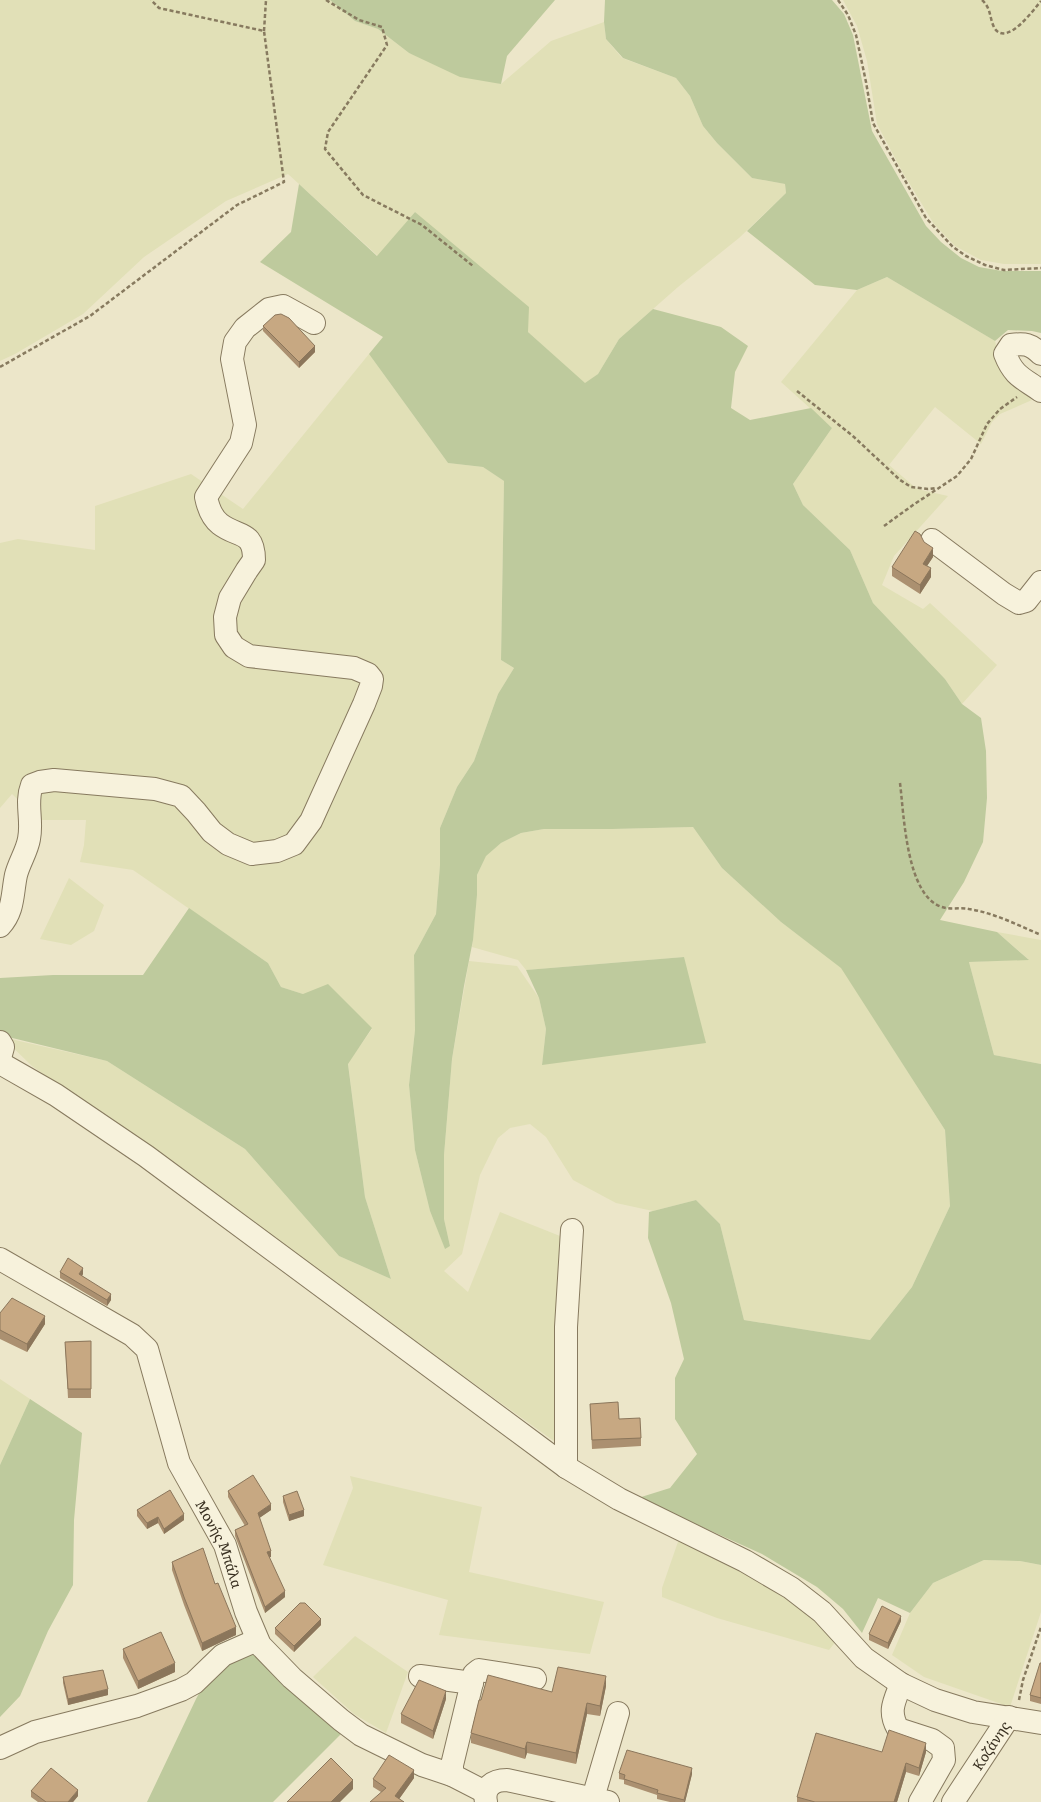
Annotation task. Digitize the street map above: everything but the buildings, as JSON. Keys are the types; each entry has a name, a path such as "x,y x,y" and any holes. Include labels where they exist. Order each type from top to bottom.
{"street":[{"path":"0,926 8,916 13,904 16,876 29,839 28,794 32,785 40,782 54,780 155,789 181,796 212,832 228,844 252,854 277,850 294,844 311,821 364,704 372,679 368,674 354,668 249,656 234,648 226,636 225,617 230,598 254,560 254,550 248,538 221,525 214,518 209,511 206,497 241,442 245,425 232,359 235,342 245,328 269,309 283,306 314,323"},
{"path":"1040,390 1018,376 1009,364 1005,354 1011,345 1023,343 1041,354"},
{"path":"932,540 1004,594 1019,603 1026,601 1041,582"},
{"path":"0,1042 3,1047 0,1058"},
{"path":"0,1064 56,1095 146,1156 566,1467 619,1499 745,1561 792,1588 822,1612 864,1658 901,1684 947,1705 973,1712 1009,1717"},
{"path":"566,1467 566,1327 572,1230"},
{"name":"Μονής Μπάλα","path":"0,1259 132,1335 147,1349 179,1463 225,1545 246,1612 258,1640 272,1658 292,1678 361,1735 422,1765 452,1775 485,1797"},
{"path":"0,1748 35,1732 137,1706 174,1693 194,1683 223,1655 258,1640"},
{"path":"452,1775 452,1765 474,1674 479,1670 534,1679"},
{"path":"420,1676 472,1683"},
{"path":"901,1684 893,1705 892,1719 898,1729 932,1740 943,1748 944,1760 920,1802"},
{"path":"485,1797 488,1787 493,1782 507,1780 600,1800 618,1713"},
{"name":"Κοζάνης","path":"953,1802 1009,1717 1041,1723"}],"path":[{"path":"151,0 158,8 264,31"},
{"path":"0,368 90,316 237,205 284,182 264,31 266,0"},
{"path":"326,0 359,20 382,27 387,45 328,132 325,149 363,195 422,225 473,266"},
{"path":"838,0 848,15 856,36 873,123 926,218 952,247 986,265 1004,270 1041,268"},
{"path":"982,0 988,6 995,28 1000,33 1007,33 1018,27 1041,0"},
{"path":"884,526 912,505 957,476 971,459 987,424 1000,409 1018,396 1030,391 1040,390"},
{"path":"797,391 854,437 900,480 911,487 938,488"},
{"path":"900,783 906,830 915,876 927,898 942,907 969,909 1005,920 1041,935"},
{"path":"1009,1717 1018,1701 1041,1627"}],"green space":[{"path":"0,0 330,0 355,21 378,29 409,53 501,84 551,41 604,22 606,39 622,58 676,78 690,96 703,126 717,143 752,178 785,184 786,193 739,238 678,287 619,339 598,374 585,384 528,332 415,212 378,256 288,174 226,201 144,257 83,314 0,361"},
{"path":"330,0 555,0 507,56 501,84 460,77 409,53 378,29 355,21"},
{"path":"605,0 832,0 844,14 853,35 872,131 926,226 941,242 961,258 979,267 1002,271 1041,271 1041,333 1008,330 995,341 887,277 857,290 815,285 747,231 786,193 785,184 752,178 703,126 690,96 676,78 623,58 606,39 604,22"},
{"path":"843,0 1041,0 1041,264 1004,264 981,260 955,246 934,224 903,173 877,124 867,61 857,26"},
{"path":"299,184 377,256 415,212 529,307 528,332 585,383 598,374 619,339 653,309 721,327 748,346 735,372 731,408 750,420 811,408 832,428 793,484 803,505 850,550 873,603 945,679 962,704 981,718 986,751 987,798 983,842 964,882 940,920 997,932 1029,960 969,962 994,1055 1041,1064 1041,1565 1020,1561 984,1560 933,1583 910,1613 878,1598 862,1633 843,1609 817,1587 762,1554 638,1498 670,1488 697,1454 675,1419 675,1378 684,1359 671,1303 648,1238 649,1212 696,1200 720,1224 744,1320 870,1340 912,1287 950,1206 945,1130 841,968 781,922 722,868 693,827 544,829 521,833 501,843 486,856 477,875 473,940 452,1059 444,1155 444,1219 450,1246 445,1249 430,1211 415,1150 409,1085 415,1030 414,955 436,914 440,865 440,828 457,787 474,761 498,694 514,668 501,660 504,481 483,467 448,463 369,354 383,337 260,262 291,232"},
{"path":"887,277 995,341 1001,364 1032,400 1000,414 992,422 981,444 935,407 889,465 917,489 948,496 894,556 882,585 923,609 930,603 997,665 962,704 945,679 873,603 850,550 803,505 793,484 832,428 781,382 857,290"},
{"path":"369,354 448,463 483,467 504,481 501,660 514,668 498,694 474,761 457,787 440,828 440,865 436,914 414,955 415,1030 409,1085 415,1150 430,1211 445,1248 450,1246 444,1219 444,1155 452,1059 469,961 517,966 539,998 546,1029 542,1065 684,957 526,970 518,960 472,947 477,875 486,855 501,843 521,833 544,829 693,827 722,868 781,922 841,967 945,1130 950,1206 912,1287 870,1340 744,1320 720,1224 696,1200 653,1211 616,1203 573,1180 546,1137 530,1124 510,1128 498,1138 480,1175 462,1254 444,1271 468,1292 500,1212 565,1238 558,1444 32,1066 2,1037 107,1061 245,1149 339,1256 391,1279 365,1197 348,1063 372,1029 303,994 281,987 268,963 133,870 80,862 84,845 86,820 39,820 12,794 0,808 0,543 18,539 95,550 95,506 191,474 243,509"},
{"path":"69,878 104,905 94,931 71,945 40,939"},
{"path":"189,908 268,963 281,987 303,994 328,984 372,1028 348,1064 365,1197 391,1279 339,1256 245,1149 107,1061 0,1035 0,978 53,975 143,975"},
{"path":"997,932 1041,940 1041,1064 994,1055 969,962 1028,959"},
{"path":"684,957 706,1043 542,1065 546,1029 539,998 526,970"},
{"path":"0,1379 30,1399 0,1465"},
{"path":"30,1399 82,1433 74,1520 73,1585 48,1631 20,1696 0,1717 0,1465"},
{"path":"350,1476 482,1507 469,1572 604,1602 590,1654 439,1635 448,1600 323,1565 353,1488"},
{"path":"681,1533 754,1569 837,1640 829,1650 717,1618 662,1597 662,1588"},
{"path":"984,1560 1020,1561 1041,1565 1041,1612 1010,1707 924,1677 892,1655 910,1613 933,1583"},
{"path":"355,1636 408,1672 386,1733 354,1714 313,1677"},
{"path":"255,1646 344,1731 273,1802 147,1802 208,1677"}]}
